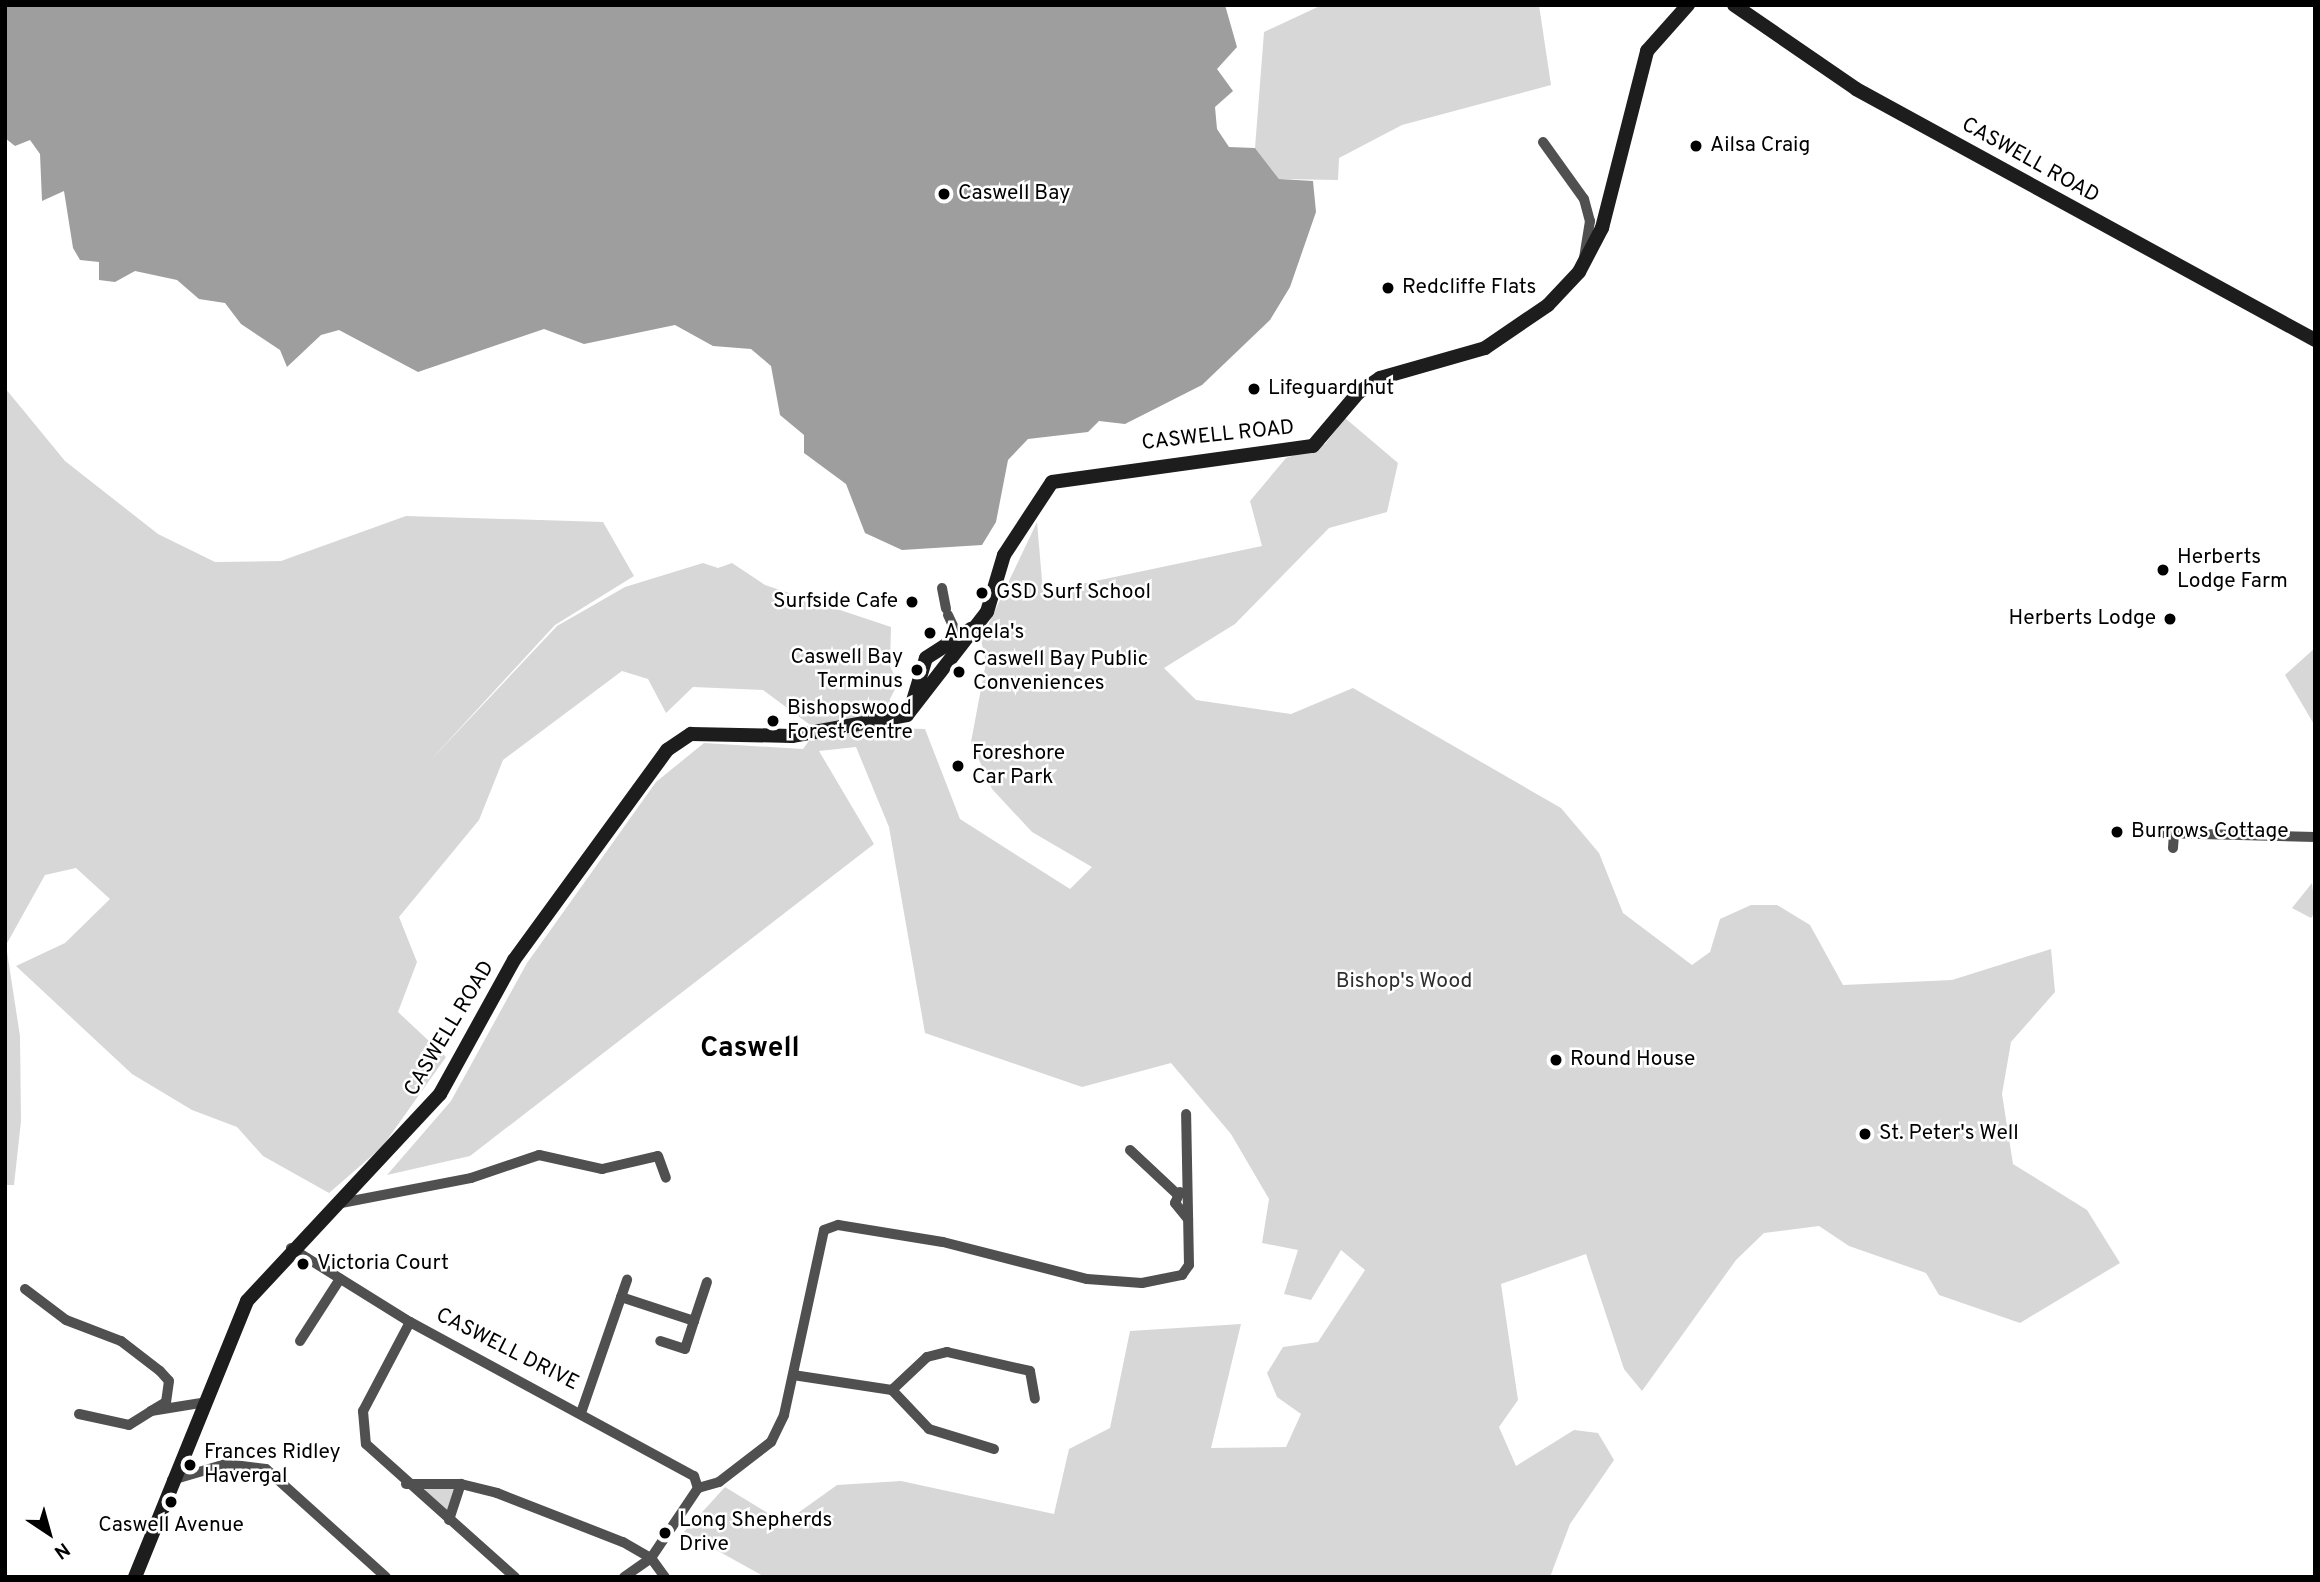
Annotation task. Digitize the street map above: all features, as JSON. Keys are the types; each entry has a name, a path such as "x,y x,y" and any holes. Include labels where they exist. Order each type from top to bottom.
{"street":[{"name":"CASWELL ROAD","path":"135,1577 201,1403 247,1301 291,1248 440,1094 514,960 667,750 691,734 792,736 907,715 990,607 1004,555 1052,482 1313,446 1369,385 1404,366 1485,348 1548,305 1583,264 1602,228 1647,51 1688,5"},
{"name":"CASWELL ROAD","path":"1734,5 1856,89 2315,340"},
{"path":"1543,142 1584,199 1590,221 1583,264"},
{"path":"942,588 947,612 958,636"},
{"path":"907,715 926,658 975,627"},
{"path":"2173,848 2174,832"},
{"path":"2160,833 2315,837"},
{"path":"624,1577 651,1558 698,1489 719,1482 771,1442 793,1375 821,1238 838,1225 943,1242 1025,1268 1142,1283 1182,1275 1189,1265 1185,1114"},
{"path":"1130,1150 1177,1194 1178,1212 1188,1219"},
{"path":"333,1204 471,1178 538,1155 602,1168 658,1156 666,1178"},
{"path":"1177,1194 1189,1187"},
{"name":"CASWELL DRIVE","path":"291,1248 410,1322 582,1410 694,1476 698,1489"},
{"path":"300,1341 340,1279"},
{"path":"582,1410 627,1280"},
{"path":"660,1341 690,1351 694,1321 707,1282"},
{"path":"24,1289 66,1320 121,1340 169,1381 166,1402 129,1425 79,1414"},
{"path":"621,1297 694,1321"},
{"path":"410,1322 361,1424 374,1455 515,1577"},
{"path":"892,1390 927,1357 947,1352 1030,1371 1035,1399"},
{"path":"793,1375 892,1390 929,1429 994,1449"},
{"path":"151,1411 201,1403"},
{"path":"172,1480 226,1464 266,1469 386,1577"},
{"path":"407,1484 461,1484 624,1542 651,1558 665,1577"},
{"path":"449,1521 461,1484"}],"green space":[{"path":"1322,5 1539,5 1551,85 1402,125 1339,158 1338,180 1279,179 1255,148 1264,32"},
{"name":"Bishop's Wood","path":"5,388 65,461 158,534 215,562 281,561 406,516 603,522 634,576 555,625 427,764 557,626 625,587 703,563 718,568 732,563 765,585 891,627 890,666 898,683 890,699 891,728 925,729 960,819 1070,889 1092,867 1032,832 992,789 971,742 986,662 981,640 1037,522 1043,592 1262,546 1250,501 1286,458 1325,444 1345,418 1398,463 1387,512 1329,528 1235,624 1164,668 1196,700 1291,714 1353,688 1561,808 1599,853 1623,913 1692,965 1710,952 1720,919 1751,905 1777,905 1810,925 1843,985 1952,980 2051,949 2055,992 2011,1042 2002,1094 2013,1164 2087,1210 2120,1263 2020,1323 1939,1295 1926,1273 1849,1246 1819,1226 1764,1233 1736,1260 1642,1391 1624,1369 1586,1254 1501,1284 1518,1400 1499,1427 1516,1466 1574,1430 1598,1433 1614,1460 1570,1524 1550,1577 765,1577 684,1532 725,1487 784,1523 837,1485 901,1481 1054,1514 1069,1449 1110,1428 1130,1331 1241,1324 1211,1448 1286,1447 1301,1414 1277,1397 1267,1373 1283,1347 1318,1342 1365,1270 1341,1250 1311,1300 1284,1294 1298,1250 1262,1243 1269,1199 1231,1134 1171,1063 1082,1087 925,1033 889,827 856,747 819,751 874,844 470,1156 387,1175 451,1101 527,963 656,782 704,743 803,749 817,730 763,690 693,687 666,713 648,679 622,671 503,760 479,820 399,917 417,962 398,1012 446,1057 382,1147 329,1193 263,1156 237,1127 192,1110 132,1074 16,966 65,943 110,899 76,868 45,875 6,945 20,1036 21,1121 14,1185 5,1185"},
{"path":"2315,648 2315,726 2285,675"},
{"path":"2312,883 2315,912 2311,918 2292,908"},
{"path":"455,1489 447,1511 425,1491"}],"shaded area":[{"path":"5,5 1225,5 1237,47 1217,69 1233,91 1215,107 1217,129 1229,147 1255,148 1279,179 1313,181 1316,212 1290,287 1270,320 1202,385 1125,424 1099,421 1088,432 1028,439 1008,460 996,522 982,545 902,550 865,533 846,484 804,453 804,435 780,415 771,366 751,349 713,346 675,325 584,344 544,329 418,372 339,330 321,335 287,367 280,350 241,324 225,303 199,299 177,280 135,271 115,282 99,280 99,262 80,260 73,248 64,191 42,201 40,154 30,140 15,146 5,138"}],"place":[{"name":"Ailsa Craig","path":"1696,146"},
{"name":"Caswell Bay","path":"944,194"},
{"name":"Redcliffe Flats","path":"1388,288"},
{"name":"Lifeguard hut","path":"1254,389"},
{"name":"Herberts Lodge Farm","path":"2163,570"},
{"name":"GSD Surf School","path":"982,593"},
{"name":"Surfside Cafe","path":"912,602"},
{"name":"Herberts Lodge","path":"2170,619"},
{"name":"Angela's","path":"930,633"},
{"name":"Caswell Bay Terminus","path":"917,670"},
{"name":"Caswell Bay Public Conveniences","path":"959,672"},
{"name":"Bishopswood Forest Centre","path":"773,721"},
{"name":"Foreshore Car Park","path":"958,766"},
{"name":"Burrows Cottage","path":"2117,832"},
{"name":"Round House","path":"1556,1060"},
{"name":"St. Peter's Well","path":"1865,1134"},
{"name":"Victoria Court","path":"303,1264"},
{"name":"Frances Ridley Havergal","path":"190,1465"},
{"name":"Caswell Avenue","path":"171,1502"},
{"name":"Long Shepherds Drive","path":"665,1533"}],"district":[{"name":"Caswell","path":"750,1049"}]}
